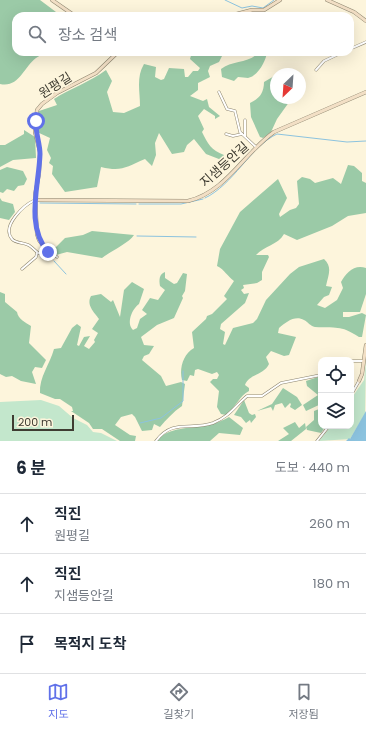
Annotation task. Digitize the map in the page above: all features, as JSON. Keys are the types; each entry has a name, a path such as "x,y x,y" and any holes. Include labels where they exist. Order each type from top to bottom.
{"street":[{"path":"52,0 69,12"},
{"path":"244,12 252,10 264,10 280,0"},
{"path":"327,0 354,12 366,21"},
{"path":"354,47 366,42"},
{"name":"원평길","path":"35,200 40,152 35,132 39,107 71,85 96,73 114,56"},
{"path":"316,70 324,61 335,56"},
{"path":"219,92 227,109 235,111 242,134 257,148"},
{"name":"지샘등안길","path":"35,200 188,201 205,196 234,172 274,132 366,92"},
{"path":"245,120 245,136"},
{"path":"226,134 233,136 242,134"},
{"path":"35,200 37,234 39,240 48,252 57,258"},
{"path":"35,200 13,220 10,234 13,241 30,246 37,253 45,254 48,252"},
{"path":"22,269 36,257 37,253"},
{"path":"352,393 362,374 366,346"},
{"path":"354,361 363,361"},
{"path":"156,441 169,429 209,424 225,417 247,396 262,396 281,383 318,375"},
{"path":"317,441 327,429"}],"green space":[{"path":"0,0 40,0 56,12 12,12 12,56 40,56 12,83 0,84"},
{"path":"191,56 222,56 219,62 210,66 208,71 210,77 198,83 198,90 190,96 203,101 207,99 209,107 220,116 215,119 215,116 204,109 198,116 204,129 202,132 206,140 213,149 224,155 224,161 206,154 194,139 187,145 184,152 172,154 159,133 155,143 156,155 152,166 145,159 119,169 101,167 97,187 65,192 52,174 53,166 49,163 51,158 47,150 50,138 37,132 39,111 57,105 54,99 106,70 112,81 107,92 113,112 124,113 140,106 139,79 144,64 156,67 155,77 161,80 164,79 169,68 184,69 185,77 188,77 193,71 198,71 200,68 190,59"},
{"path":"255,56 266,56 261,68 252,77 238,77 234,81 222,77 221,69 225,66"},
{"path":"270,78 270,104 288,104 277,119 271,132 263,138 260,137 251,117 250,103 256,100 260,95 264,82"},
{"path":"24,130 35,137 36,158 13,160 0,167 0,145 5,145 24,134"},
{"path":"348,165 354,166 362,173 362,181 366,183 366,213 348,216 332,226 297,240 284,234 278,241 259,252 256,255 268,255 269,257 262,272 262,280 257,283 243,285 244,288 241,290 244,294 249,293 245,303 221,324 220,329 225,332 223,344 225,345 233,328 253,323 257,319 266,300 290,274 299,267 324,259 329,268 326,286 332,287 329,295 324,297 317,305 325,308 337,300 343,288 341,282 345,275 354,268 366,268 366,294 360,312 343,312 343,317 349,317 362,313 366,315 362,337 359,337 347,330 338,328 315,327 297,318 288,322 279,328 278,333 296,337 289,355 284,356 271,351 266,357 269,364 267,368 247,381 245,385 249,388 249,391 243,395 226,415 221,414 217,407 219,391 210,382 213,379 217,379 219,375 217,372 212,374 198,369 195,370 194,376 190,375 187,381 182,380 181,376 183,362 187,354 194,348 192,332 206,319 207,316 212,314 227,299 224,296 234,281 217,266 220,249 240,212 278,179 287,198 279,214 280,217 296,208 299,204 297,181 302,177 310,179 315,183 333,178 341,184"},
{"path":"7,167 23,171 27,179 24,185 18,186 14,191 7,189 3,193 0,192 0,170"},
{"path":"0,198 2,201 13,204 15,212 9,220 0,218"},
{"path":"92,231 134,235 124,244 102,258 67,252 56,255 51,252 65,238 83,235"},
{"path":"165,272 165,278 174,284 177,283 183,273 187,274 185,291 174,318 157,325 141,337 144,345 154,346 149,354 144,356 142,360 161,376 166,386 181,382 185,384 182,406 160,427 154,424 152,430 142,431 132,414 121,417 115,425 130,435 136,436 135,441 120,441 102,429 93,429 89,423 71,411 73,411 72,407 60,399 55,399 40,393 41,381 54,349 61,348 72,328 77,324 81,327 77,345 79,346 84,337 90,336 84,346 89,349 95,342 94,340 98,333 92,329 99,319 90,305 89,302 91,296 101,294 111,302 113,300 120,317 124,290 132,282 144,289 139,304 134,309 131,316 130,324 133,330 137,328 140,319 147,314 142,310 150,298 158,300 165,290 160,286 160,278"},
{"path":"0,292 5,294 5,302 17,312 21,319 31,326 29,343 46,360 42,368 35,367 32,372 36,384 21,381 12,376 6,377 0,374"},
{"path":"366,361 365,414 350,439 319,441 329,429 354,429 354,395 364,380"},
{"path":"318,377 318,395 307,386 306,381"},
{"path":"283,388 297,397 302,405 295,410 290,407 290,403 285,408 282,403 275,405 273,411 271,407 257,411 272,404"},
{"path":"318,395 318,405 306,411 303,405"},
{"path":"41,400 59,406 73,418 87,425 93,432 101,433 117,441 0,441 0,402"},
{"path":"244,400 249,413 252,415 255,414 256,417 251,423 250,420 246,423 241,417 234,415"},
{"path":"318,409 318,429 324,429 321,433 307,430 306,427 314,420 314,411"},
{"path":"229,417 243,428 240,435 219,433 210,441 157,441 162,436 174,430 212,424"},
{"path":"295,422 299,428 305,423 306,429 291,441 278,441 289,434 283,428"}],"water":[{"path":"366,411 366,441 346,441 349,438 350,439"}],"waterway":[{"path":"225,0 242,8 252,6 263,8 274,0"},
{"path":"205,198 224,184 259,147 277,134 347,142 366,141"},
{"path":"139,204 181,204 203,199"},
{"path":"40,203 136,204"},
{"path":"137,236 196,237"},
{"path":"54,261 66,274"},
{"path":"140,423 161,418 183,401 183,371"}],"route":[{"path":"36,121 35,132 40,152 39,174 35,195 37,234 39,240 48,252"}]}
